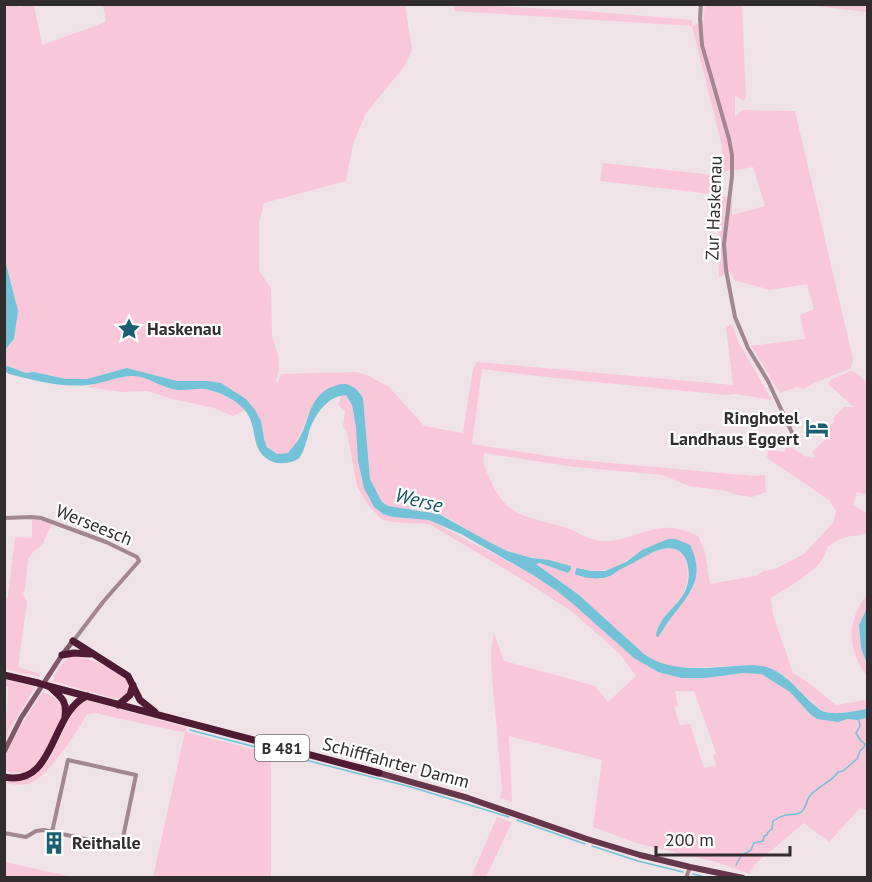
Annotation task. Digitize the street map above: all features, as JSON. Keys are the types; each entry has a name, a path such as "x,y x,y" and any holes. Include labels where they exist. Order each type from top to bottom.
{"highway":[{"name":"B 481","path":"73,641 128,676 140,700 159,715"},
{"path":"62,655 93,654"},
{"name":"Schifffahrter Damm","path":"4,675 379,773"},
{"path":"118,705 130,695 133,685"},
{"path":"48,686 64,701 66,707 64,722"},
{"path":"4,777 23,777 39,768 77,702 87,696"}],"main road":[{"name":"Schifffahrter Damm","path":"379,773 477,800 619,849 743,878"}],"street":[{"name":"Zur Haskenau","path":"701,4 702,45 732,155 732,176 724,244 726,270 735,317 748,348 768,381 794,437"},
{"name":"Werseesch","path":"4,518 41,518 106,542 137,557 139,561 73,641"},
{"path":"4,752 21,718 73,641"},
{"path":"4,833 26,837 40,830 121,847 136,775 68,760 52,832"},
{"path":"686,878 690,867"}],"shaded area":[{"path":"5,5 21,7 21,5 34,5 42,45 106,22 103,5 405,5 412,50 404,67 366,113 353,144 346,181 264,203 259,223 259,271 271,288 272,336 278,355 279,370 277,384 281,374 356,372 389,387 424,426 463,433 473,369 477,362 733,385 726,327 732,324 739,343 772,400 736,394 726,395 482,369 472,444 567,459 754,476 765,475 766,492 752,497 689,486 663,475 575,467 484,453 485,466 490,479 504,502 512,509 531,518 601,541 618,540 663,528 679,529 698,536 705,552 710,584 755,576 775,569 804,554 833,523 836,511 829,500 767,458 768,450 785,452 787,444 804,456 816,458 812,452 829,436 824,431 834,422 833,418 844,407 854,407 828,384 832,379 851,371 855,372 867,382 868,495 857,492 853,505 867,513 867,533 843,538 827,547 825,555 815,567 771,598 773,615 793,673 836,705 867,700 867,709 839,713 822,711 784,676 769,668 744,666 685,668 657,661 644,654 579,595 536,564 540,563 568,573 571,566 508,551 438,514 388,507 382,502 370,479 363,398 360,392 350,385 314,402 297,441 288,453 277,454 268,447 264,440 261,421 208,381 177,381 127,368 87,379 66,379 34,372 26,373 5,365 5,350 14,339 17,312 4,260","holes":["690,545 692,590 661,634 660,623 677,603 687,583 687,566 684,556 678,550 659,550 606,578 578,576 580,568 598,571 610,569 647,548"]},
{"path":"454,5 692,20 692,26 454,11"},
{"path":"705,5 742,5 746,98 743,101 735,95 735,117 742,110 795,111 853,359 851,368 804,389 797,387 780,393 751,346 805,339 800,315 814,309 807,284 770,290 734,280 730,271 719,278 720,195 600,181 603,163 723,176 719,187 721,195 732,199 732,215 765,206 753,167 732,171 733,168 723,173 722,146 692,26 703,21"},
{"path":"867,5 867,12 815,6"},
{"path":"132,375 210,390 231,399 246,410 233,416 214,408 148,391 122,392 88,387"},
{"path":"342,395 346,395 352,405 369,499 374,507 383,514 429,520 533,575 573,604 634,658 658,672 681,678 706,678 743,673 761,674 790,692 810,714 843,720 867,718 867,810 860,808 829,842 804,823 754,865 750,874 716,862 636,843 593,827 602,760 509,736 512,802 500,798 502,788 491,665 494,634 504,661 595,686 608,702 636,676 620,654 571,611 525,581 429,524 391,522 381,519 367,504 357,486 347,432 343,426 345,411 338,405","holes":["675,691 694,691 716,753 713,755 716,765 704,768 690,724 680,725 674,707 678,706"]},
{"path":"32,518 52,524 42,545 32,553 28,560 23,593 27,602 18,667 41,674 39,677 5,669 4,601 8,596 15,537 32,538"},
{"path":"867,594 867,608 859,625 861,648 867,664 867,676 860,666 853,645 852,625"},
{"path":"73,656 93,661 120,674 128,682 129,690 121,697 112,698 52,681 66,659"},
{"path":"5,679 35,687 5,741 8,687 5,686"},
{"path":"43,692 61,704 63,711 60,721 40,761 28,772 11,773 6,770 5,766 8,750"},
{"path":"89,701 186,727 186,732 271,754 271,877 153,877 185,732 94,713 87,714 63,751 40,777 23,785 4,782 25,779 39,771 50,758 76,706 80,702"},
{"path":"497,817 512,822 486,877 471,877"},
{"path":"5,862 9,863 72,877 5,877"}],"water":[{"path":"5,260 18,311 14,339 5,350"},
{"path":"5,365 26,373 34,372 66,379 87,379 127,368 177,381 221,383 246,399 255,410 261,421 267,447 277,454 288,453 297,442 312,407 320,395 336,385 351,386 363,398 370,479 382,502 388,506 439,514 507,551 571,566 568,573 540,563 536,564 579,595 644,654 654,660 688,668 749,665 768,667 786,678 822,711 839,713 867,709 867,718 838,722 817,719 790,692 761,674 743,673 706,678 681,678 658,672 634,658 573,604 533,575 461,534 429,520 383,514 374,507 364,488 358,461 352,405 346,395 332,399 321,409 313,422 299,458 295,461 279,463 270,461 261,453 250,419 244,409 219,393 201,389 177,390 134,376 83,385 51,384 9,374 5,371"},
{"path":"668,539 676,539 690,545 695,557 696,576 690,593 658,637 656,636 661,621 679,601 688,584 688,566 680,552 669,548 657,550 603,578 582,577 575,574 577,568 605,571 626,562 642,550"},
{"path":"867,608 867,664 861,648 859,625"}],"waterway":[{"path":"859,720 860,726 856,733 868,746"},
{"path":"190,730 267,750"},
{"path":"736,865 741,856 751,850 754,843 763,841 764,836 772,829 773,821 802,811 812,793 857,759 865,744"},
{"path":"274,752 411,787 509,817"},
{"path":"517,820 585,844"},
{"path":"592,846 683,872"},
{"path":"693,874 709,878"}],"place":[{"name":"Haskenau","path":"129,329"},
{"name":"Ringhotel Landhaus Eggert","path":"817,428"},
{"name":"Reithalle","path":"54,843"}],"water label":[{"name":"Werse","path":"419,500"}]}
